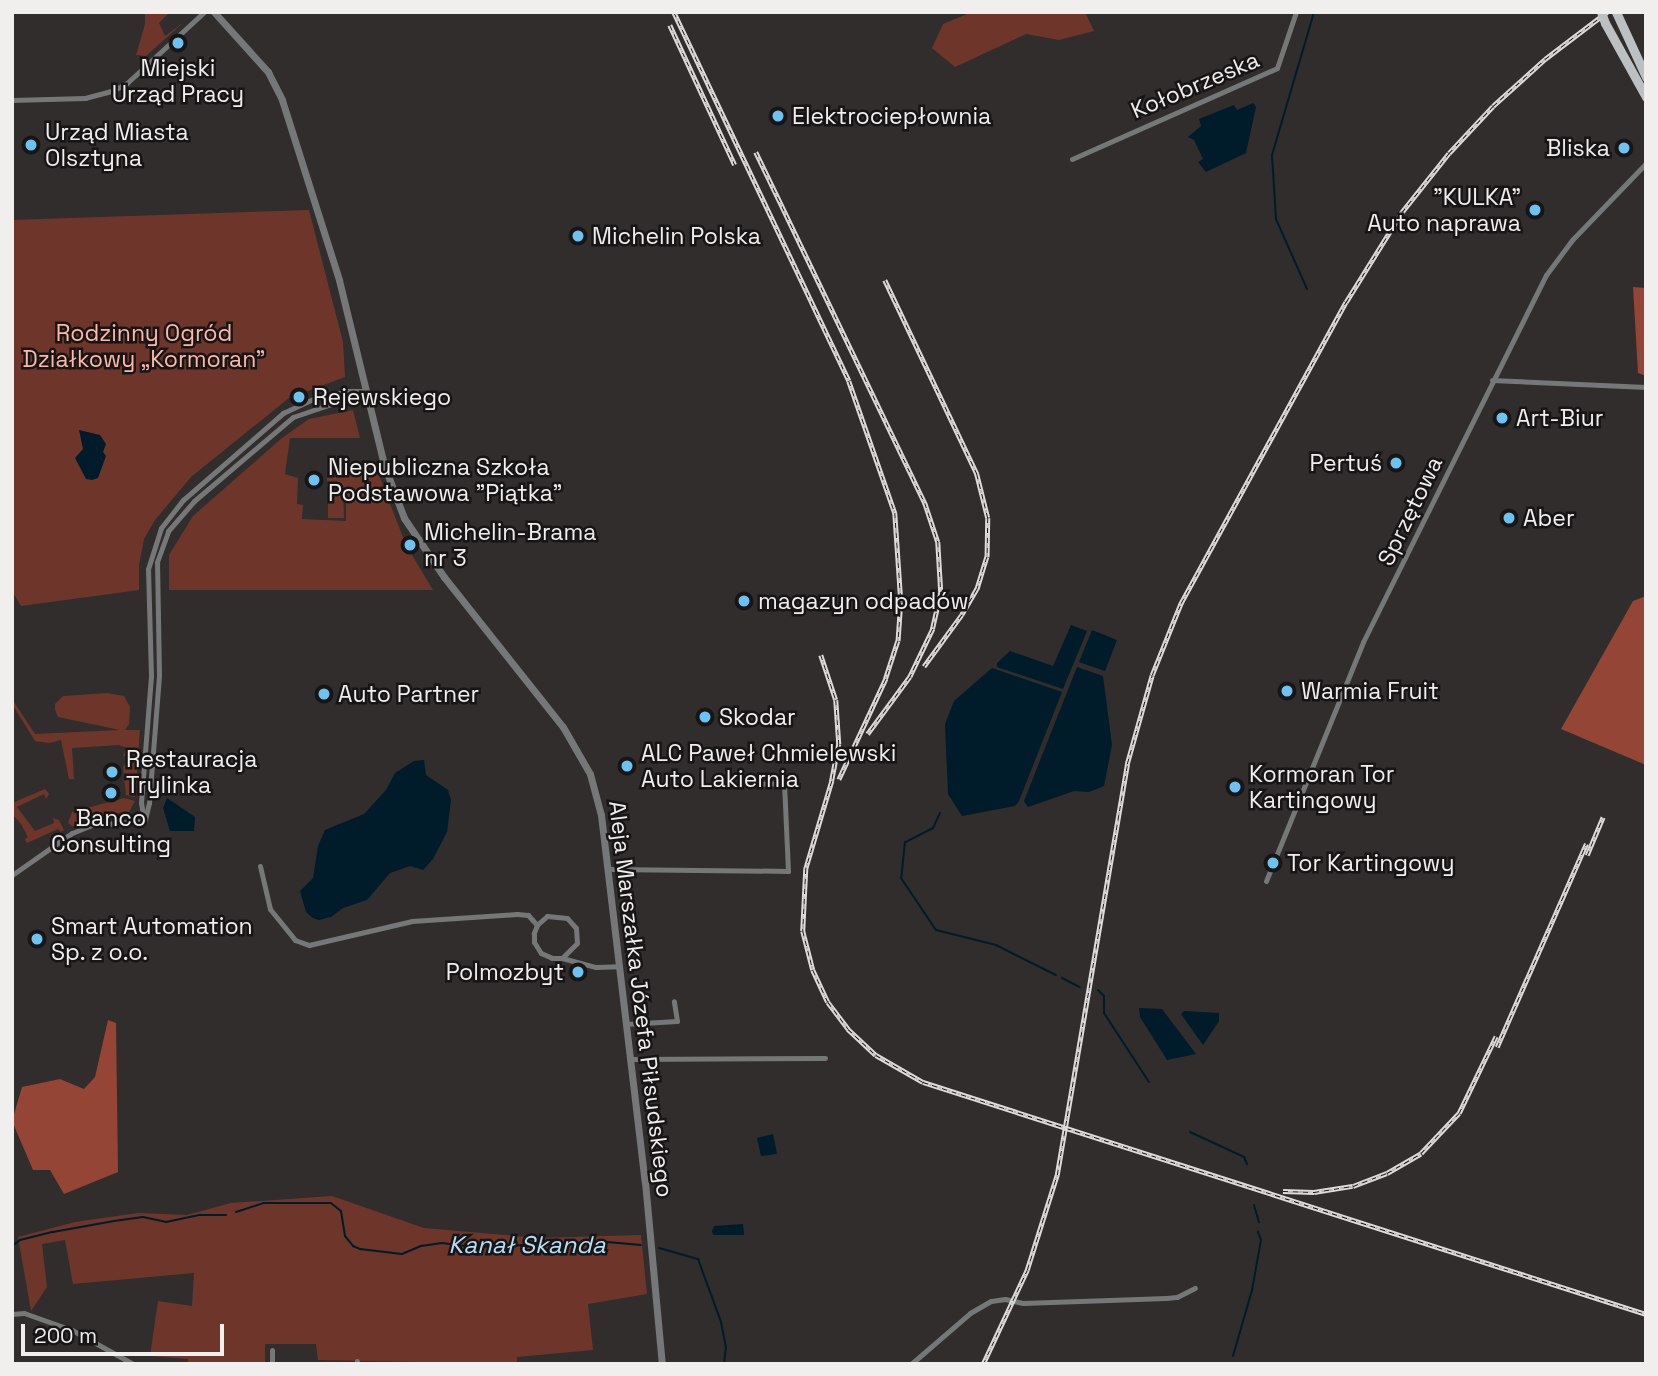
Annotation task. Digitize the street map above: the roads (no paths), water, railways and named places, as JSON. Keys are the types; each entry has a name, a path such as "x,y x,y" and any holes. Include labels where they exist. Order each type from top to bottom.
{"main road":[{"path":"1601,12 1646,97"},
{"path":"1616,14 1646,77"}],"street":[{"path":"12,100 85,98 114,90 127,83 204,12"},
{"name":"Aleja Marszałka Józefa Piłsudskiego","path":"214,12 268,72 282,100 339,280 392,487 420,546 563,727 584,760 601,815 608,869 662,1364"},
{"name":"Kołobrzeska","path":"1072,159 1277,68 1297,12"},
{"name":"Sprzętowa","path":"1266,881 1363,642 1419,536 1492,380 1546,275 1572,240 1646,165"},
{"path":"1492,380 1646,387"},
{"path":"12,874 72,833 92,825 144,821 141,803 151,676 148,569 161,528 183,500 283,414 315,398 347,391 366,391"},
{"path":"608,869 788,871 784,783 756,784"},
{"path":"260,866 271,909 295,940 309,945 412,921 517,914 528,915 537,925"},
{"path":"562,958 577,943 576,928 567,918 554,914 537,925 534,933 537,948 546,956 596,967 619,966"},
{"path":"573,949 580,963"},
{"path":"626,1024 677,1021 674,1000"},
{"path":"630,1059 825,1058"},
{"path":"911,1364 970,1313 991,1301 1177,1297 1195,1288"},
{"path":"12,1314 24,1313 72,1330 133,1364"},
{"path":"272,1350 272,1364"}],"water":[{"path":"1253,103 1256,107 1246,153 1206,172 1198,162 1203,159 1194,140 1188,137 1201,126 1199,119 1234,105 1237,110"},
{"path":"79,430 100,435 106,444 103,452 106,456 98,478 92,480 86,479 75,458 83,449"},
{"path":"1071,625 1087,631 1063,689 997,667 997,663 1010,651 1053,666"},
{"path":"1092,630 1117,640 1105,671 1079,662"},
{"path":"1077,667 1103,676 1112,745 1104,786 1089,792 1074,791 1028,807 1024,801"},
{"path":"992,668 1062,692 1015,806 962,816 948,794 945,724 954,701"},
{"path":"424,760 426,775 448,790 451,800 447,832 433,859 423,870 410,866 390,873 367,900 343,908 331,917 319,920 313,918 306,912 300,891 313,878 318,846 325,830 364,814 386,790 395,773 414,761"},
{"path":"167,798 195,817 194,831 170,831 163,808"},
{"path":"1139,1008 1162,1009 1196,1054 1167,1060 1140,1017"},
{"path":"1184,1011 1219,1013 1219,1021 1203,1045 1181,1014"},
{"path":"773,1134 777,1154 761,1156 757,1138"},
{"path":"743,1224 744,1235 713,1235 714,1226"}],"waterway":[{"path":"1307,289 1276,219 1272,155 1314,12"},
{"path":"940,813 933,828 905,842 901,878 936,930 996,945 1056,975"},
{"path":"1062,978 1080,987"},
{"path":"1098,990 1104,996 1104,1013 1149,1082"},
{"path":"1190,1132 1244,1157 1247,1164"},
{"name":"Kanał Skanda","path":"236,1212 263,1203 331,1203 341,1211 345,1236 353,1246 402,1254 421,1246 442,1243 476,1247 607,1242 641,1245"},
{"path":"1254,1205 1259,1222"},
{"name":"Kanał Skanda","path":"12,1246 20,1240 114,1221 143,1217 166,1222 200,1215 226,1215"},
{"path":"1233,1356 1252,1290 1261,1240 1258,1232"},
{"name":"Kanał Skanda","path":"659,1248 698,1259 721,1322 726,1347 724,1364"}],"railway":[{"path":"674,12 849,381 895,513 901,602 898,641 886,679 839,780"},
{"path":"983,1364 1027,1270 1057,1175 1127,764 1152,675 1181,603 1346,302 1402,212 1449,153 1493,106 1545,59 1607,12"},
{"path":"670,25 735,165"},
{"path":"756,152 925,503 938,542 941,593 933,629 910,677 868,734"},
{"path":"885,280 977,474 988,518 987,557 977,589 962,615 924,667"},
{"path":"821,655 836,700 839,744 832,781 806,869 803,931 813,970 828,1002 848,1029 876,1055 923,1082 1646,1314"},
{"path":"1587,855 1603,817"},
{"path":"1497,1047 1586,844"},
{"path":"1283,1191 1314,1192 1353,1186 1387,1173 1421,1153 1459,1113 1496,1036"}],"place":[{"name":"Miejski Urząd Pracy","path":"178,43"},
{"name":"Elektrociepłownia","path":"778,116"},
{"name":"Urząd Miasta Olsztyna","path":"31,145"},
{"name":"Bliska","path":"1624,148"},
{"name":"\"KULKA\" Auto naprawa","path":"1535,210"},
{"name":"Michelin Polska","path":"578,236"},
{"name":"Rejewskiego","path":"299,397"},
{"name":"Art-Biur","path":"1502,418"},
{"name":"Pertuś","path":"1396,463"},
{"name":"Niepubliczna Szkoła Podstawowa \"Piątka\"","path":"314,480"},
{"name":"Aber","path":"1509,518"},
{"name":"Michelin-Brama nr 3","path":"410,545"},
{"name":"magazyn odpadów","path":"744,601"},
{"name":"Warmia Fruit","path":"1287,691"},
{"name":"Auto Partner","path":"324,694"},
{"name":"Skodar","path":"705,717"},
{"name":"ALC Paweł Chmielewski Auto Lakiernia","path":"627,766"},
{"name":"Restauracja Trylinka","path":"112,772"},
{"name":"Kormoran Tor Kartingowy","path":"1235,787"},
{"name":"Banco Consulting","path":"111,793"},
{"name":"Tor Kartingowy","path":"1273,863"},
{"name":"Smart Automation Sp. z o.o.","path":"37,939"},
{"name":"Polmozbyt","path":"578,972"}],"park label":[{"name":"Rodzinny Ogród Działkowy „Kormoran”","path":"144,346"}]}
